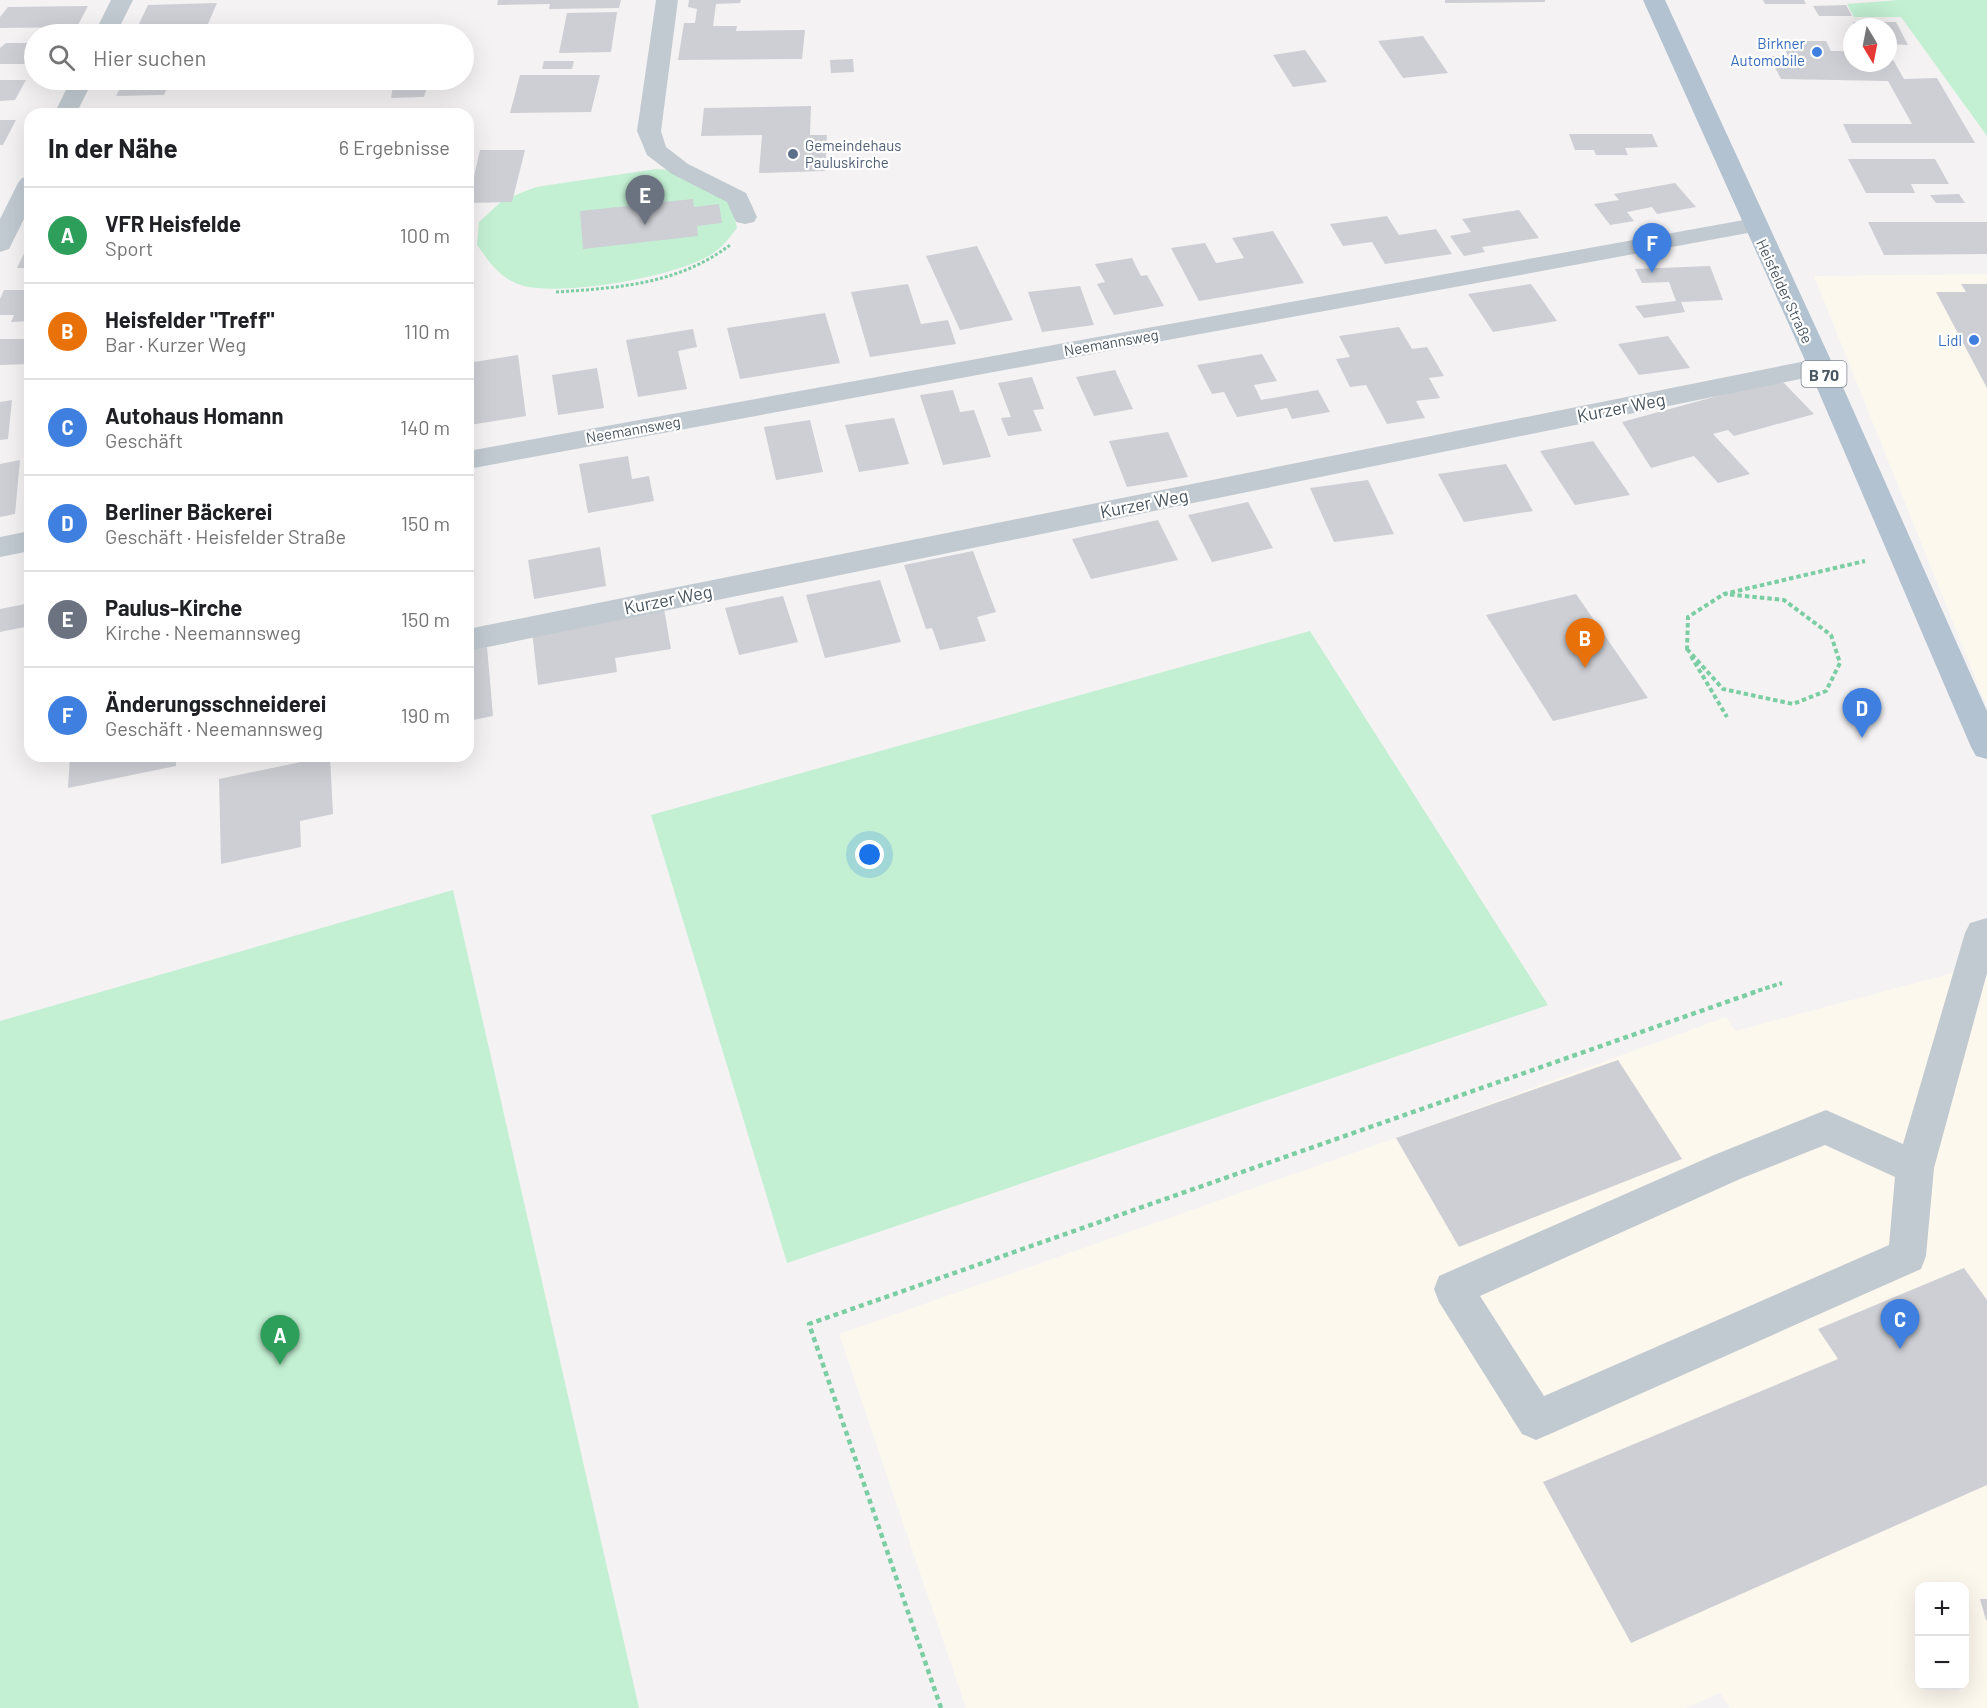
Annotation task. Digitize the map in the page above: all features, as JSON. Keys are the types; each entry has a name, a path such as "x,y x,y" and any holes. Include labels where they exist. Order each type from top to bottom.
{"main road":[{"name":"Heisfelder Straße","path":"1654,0 1821,367 1987,747"}],"street":[{"path":"110,24 122,0"},
{"path":"667,0 649,131 655,150 680,169 738,198 745,217"},
{"path":"68,108 77,90"},
{"path":"0,244 24,195"},
{"name":"Neemannsweg","path":"474,459 1755,225"},
{"name":"Kurzer Weg","path":"474,639 1821,367"},
{"path":"0,547 24,543"},
{"path":"1915,1168 1826,1127 1728,1167 1454,1289 1536,1420 1907,1256 1915,1168 1951,1034 1982,933 1987,932"}],"path":[{"path":"555,292 630,285 679,273 717,257 745,228 745,217"},
{"path":"1727,717 1687,650 1688,617 1724,594 1856,562 1904,558"},
{"path":"1687,650 1723,689 1793,704 1826,691 1840,663 1830,635 1784,600 1724,594"},
{"path":"941,1708 809,1324 1590,1048 1782,983"}],"shaded area":[{"path":"1987,274 1987,707 1814,276"},
{"path":"1987,964 1987,1708 1730,1708 1720,1693 1686,1708 966,1708 839,1334 1396,1138 1726,1017 1735,1031"}],"green space":[{"path":"1899,0 1987,0 1987,136 1901,17 1854,17 1847,4"},
{"path":"656,169 672,170 730,200 737,228 716,252 695,262 648,277 592,286 542,288 524,286 509,280 497,270 477,245 479,222 503,200 536,187"},
{"path":"1310,631 1548,1005 787,1263 651,815"},
{"path":"453,890 639,1708 0,1708 0,1021"}],"building":[{"path":"498,0 621,0 619,8 549,9 550,4 497,5"},
{"path":"689,0 741,0 740,3 716,4 713,26 737,26 736,31 805,30 802,59 678,60 684,23 695,23 697,9 688,7"},
{"path":"1445,0 1545,0 1545,2 1445,3"},
{"path":"1763,0 1804,0 1806,4 1765,4"},
{"path":"217,3 208,24 139,24 148,5"},
{"path":"1846,5 1852,16 1819,16 1813,6"},
{"path":"88,6 79,24 24,24 24,28 0,28 0,17 8,7"},
{"path":"617,12 611,52 559,53 567,13"},
{"path":"1897,24 1908,45 1897,44"},
{"path":"1423,36 1448,73 1403,78 1378,41"},
{"path":"1781,41 1826,41 1831,51 1843,51 1843,72 1897,72 1897,67 1904,79 1937,78 1975,143 1852,143 1843,124 1912,124 1888,81 1781,79 1769,56 1788,56"},
{"path":"6,43 24,43 24,64 0,64 0,48"},
{"path":"1305,50 1327,82 1293,87 1273,55"},
{"path":"853,59 854,72 831,73 830,60"},
{"path":"544,61 574,61 572,69 542,69"},
{"path":"520,75 600,75 591,112 510,113"},
{"path":"0,80 24,80 15,100 0,101"},
{"path":"119,90 166,90 164,95 116,96"},
{"path":"392,90 426,90 424,97 391,98"},
{"name":"Gemeindehaus Pauluskirche","path":"811,106 810,135 827,135 825,171 759,173 762,135 701,136 704,108"},
{"path":"0,120 16,120 3,145 0,145"},
{"path":"1569,134 1652,134 1658,147 1625,148 1628,155 1596,155 1594,150 1575,150"},
{"path":"480,150 525,150 512,202 474,203 474,176"},
{"path":"1848,159 1935,159 1949,184 1911,184 1915,193 1866,193"},
{"path":"1675,183 1696,207 1657,214 1652,207 1627,212 1634,221 1610,225 1594,204 1619,200 1614,194"},
{"path":"1959,194 1965,203 1936,203 1930,195"},
{"path":"693,199 694,207 719,204 722,223 697,226 698,236 583,249 580,211"},
{"path":"1519,210 1539,238 1482,247 1485,252 1464,256 1450,236 1471,232 1462,219"},
{"path":"1387,216 1399,235 1436,229 1452,254 1385,264 1372,242 1343,246 1330,224"},
{"path":"1868,222 1987,222 1987,254 1884,255"},
{"path":"1273,231 1304,283 1199,301 1171,248 1205,243 1216,263 1244,258 1232,238"},
{"path":"977,246 1013,320 960,330 926,256"},
{"path":"24,253 24,268 17,268"},
{"path":"1132,258 1141,276 1147,275 1164,306 1114,315 1097,284 1105,282 1095,264"},
{"path":"1710,266 1723,300 1681,302 1685,312 1644,318 1635,306 1676,301 1669,282 1642,283 1635,269"},
{"path":"908,284 921,324 948,320 956,344 870,357 851,292"},
{"path":"1531,284 1557,321 1493,332 1468,294"},
{"name":"Lidl","path":"1961,284 1987,284 1987,388 1936,292 1966,292"},
{"path":"1080,286 1094,325 1042,332 1028,292"},
{"path":"4,290 24,290 24,321 11,322 14,315 0,315 0,299"},
{"path":"825,313 840,363 740,379 727,328"},
{"path":"1399,327 1412,349 1427,347 1444,376 1429,378 1440,398 1416,401 1425,418 1387,424 1366,385 1350,387 1336,359 1350,357 1339,336"},
{"path":"693,329 697,347 678,351 687,389 638,397 626,340"},
{"path":"1668,336 1690,368 1639,375 1618,344"},
{"path":"0,339 24,339 24,364 0,365"},
{"path":"1262,354 1277,381 1254,385 1261,400 1318,390 1330,412 1292,419 1287,408 1237,417 1224,392 1212,394 1197,365"},
{"path":"518,355 526,416 474,424 474,362"},
{"path":"597,368 604,408 558,415 552,375"},
{"path":"1115,370 1133,409 1094,416 1076,377"},
{"path":"1032,377 1044,409 1033,410 1042,431 1008,436 1001,418 1011,417 998,383"},
{"path":"1780,379 1814,414 1734,436 1728,430 1713,434 1750,474 1718,483 1694,456 1651,468 1622,422"},
{"path":"953,390 960,412 974,410 991,457 943,465 920,395"},
{"path":"12,400 8,439 0,440 0,402"},
{"path":"894,418 909,464 859,472 845,425"},
{"path":"810,420 823,472 776,480 764,427"},
{"path":"1168,432 1188,477 1127,487 1109,441"},
{"path":"1593,441 1630,495 1575,505 1540,451"},
{"path":"628,456 632,479 649,476 654,501 588,513 579,464"},
{"path":"20,460 15,514 0,517 0,464"},
{"path":"1506,464 1533,511 1464,522 1438,474"},
{"path":"1368,480 1394,534 1334,542 1310,488"},
{"path":"1248,502 1273,548 1212,562 1188,515"},
{"path":"1158,520 1178,560 1091,579 1072,539"},
{"path":"600,547 606,586 534,599 528,560"},
{"path":"973,551 996,612 977,617 986,641 940,650 932,628 926,629 904,565"},
{"path":"880,580 901,642 825,658 806,595"},
{"path":"1576,594 1648,698 1553,721 1486,615"},
{"path":"783,596 798,642 739,655 725,608"},
{"path":"24,604 24,627 0,632 0,609"},
{"path":"664,609 671,649 615,658 617,672 538,685 532,631"},
{"path":"487,647 493,716 474,720 474,649"},
{"path":"70,762 176,762 176,766 68,788"},
{"path":"301,762 330,762 333,814 300,821 301,847 221,864 219,779"},
{"path":"1618,1060 1682,1159 1459,1247 1396,1138"},
{"path":"1964,1268 1987,1300 1987,1485 1631,1643 1543,1482 1838,1359 1818,1329"},
{"path":"1980,1599 1987,1599 1987,1620 1986,1620"}],"place":[{"name":"Birkner Automobile","path":"1817,52"},
{"name":"Gemeindehaus Pauluskirche","path":"793,154"},
{"name":"Paulus-Kirche","path":"645,225"},
{"name":"Änderungsschneiderei","path":"1652,273"},
{"name":"Lidl","path":"1974,340"},
{"name":"Heisfelder \"Treff\"","path":"1585,668"},
{"name":"Berliner Bäckerei","path":"1862,738"},
{"name":"Autohaus Homann","path":"1900,1349"},
{"name":"VFR Heisfelde","path":"280,1365"}]}
